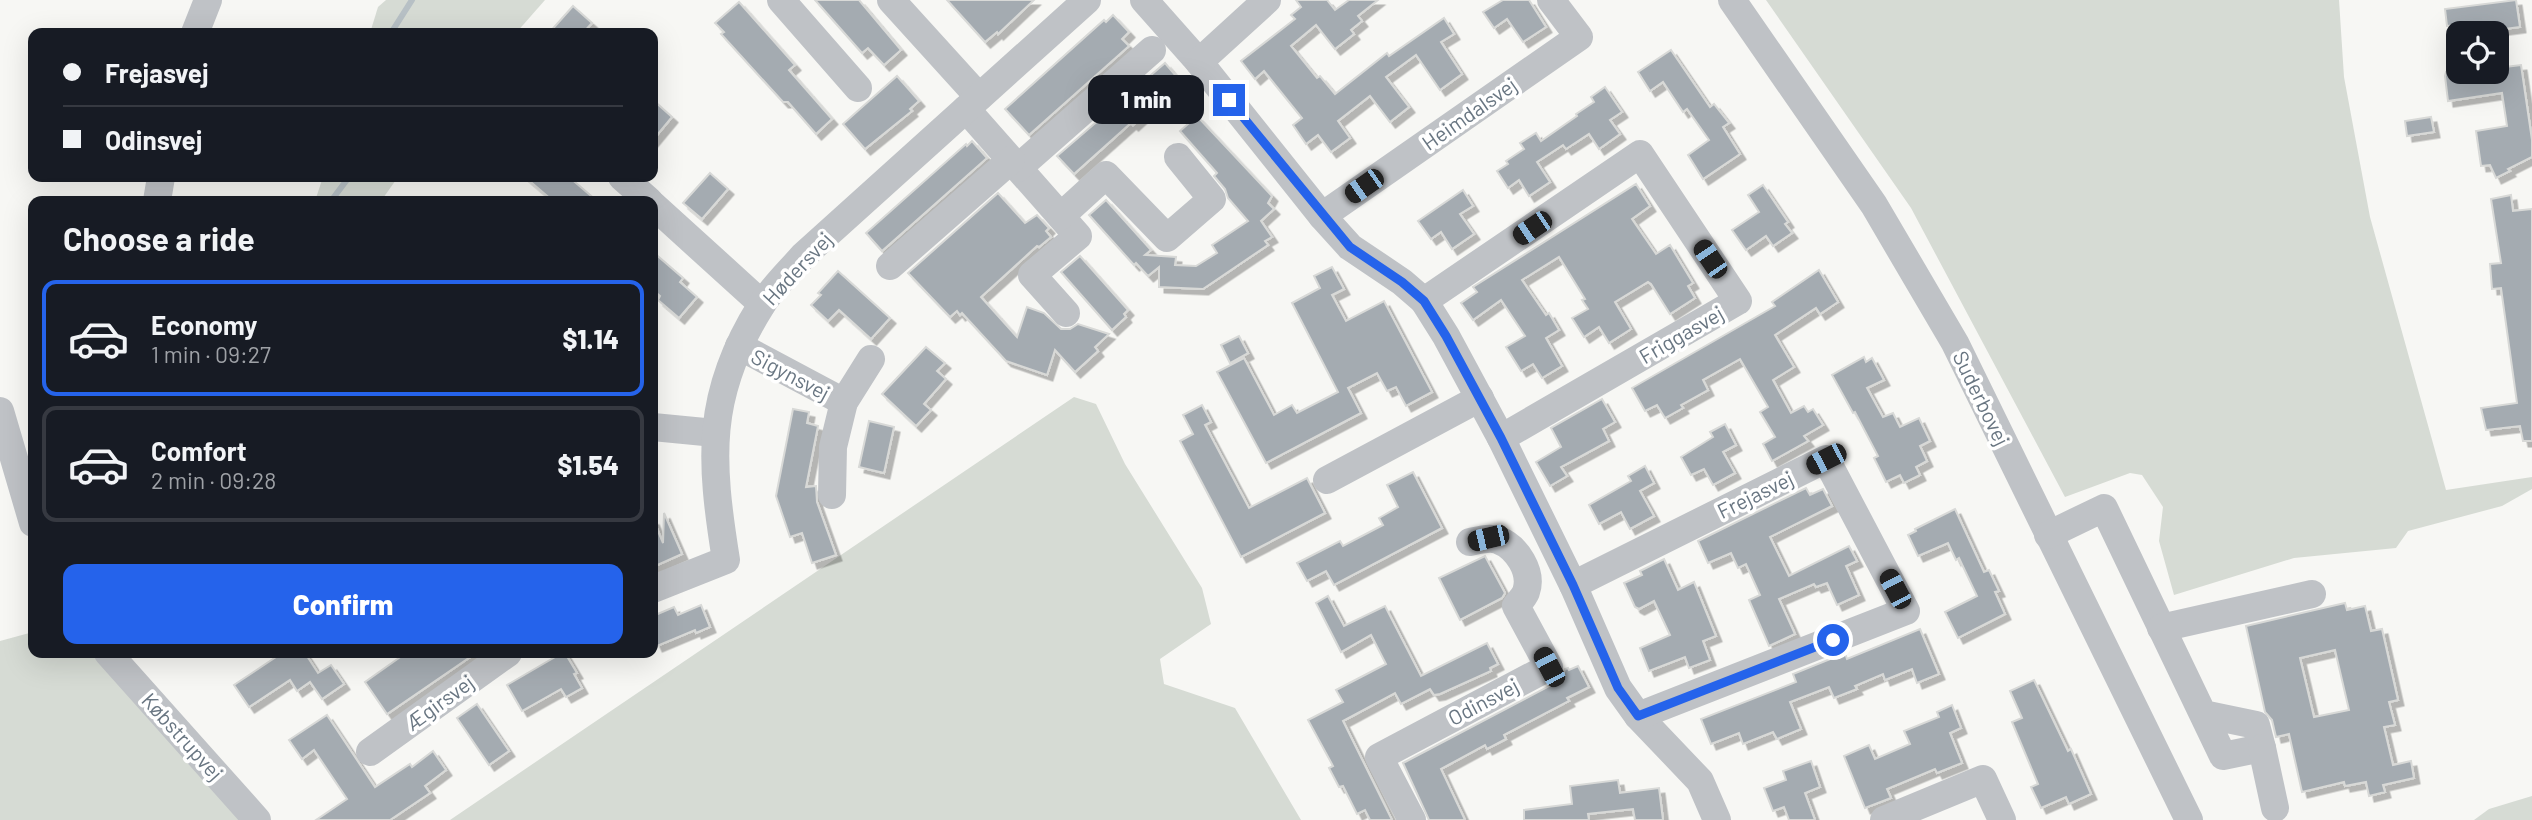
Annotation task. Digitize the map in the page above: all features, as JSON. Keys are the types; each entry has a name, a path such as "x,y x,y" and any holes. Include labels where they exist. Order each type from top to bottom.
{"street":[{"path":"197,28 208,0"},
{"path":"781,0 858,88"},
{"path":"891,0 972,103 1014,164 1078,236 1032,275 1066,313"},
{"name":"Hødersvej","path":"658,587 726,560 716,499 715,433 724,381 762,304 803,256 1087,0"},
{"path":"1144,0 1199,62 1350,247 1402,282 1424,301 1501,438 1555,546 1618,688 1638,716 1700,781 1717,820"},
{"path":"1199,62 1267,0"},
{"name":"Heimdalsvej","path":"1322,216 1579,37 1551,0"},
{"name":"Suderbovej","path":"1731,0 1874,205 1955,343 2189,820"},
{"path":"890,266 1152,50"},
{"name":"Friggasvej","path":"1424,301 1640,154 1738,301 1501,438"},
{"path":"1061,216 1106,175 1167,239 1212,199 1178,157"},
{"path":"628,182 643,196"},
{"path":"658,209 762,304"},
{"name":"Sigynsvej","path":"739,346 844,402"},
{"name":"Sigynsvej","path":"832,495 833,447 844,402 871,359"},
{"path":"1327,480 1480,398"},
{"path":"0,411 28,506"},
{"path":"658,427 715,433"},
{"name":"Frejasvej","path":"1573,585 1826,459 1906,611 1638,716"},
{"path":"2048,535 2104,508 2223,756 2262,748 2275,808"},
{"path":"1470,542 1488,538 1500,541 1515,551 1522,563 1555,546"},
{"name":"Odinsvej","path":"1412,820 1378,757 1549,667 1517,606 1526,591 1527,577 1522,563"},
{"path":"2161,628 2312,594"},
{"name":"Købstrupvej","path":"112,658 257,820"},
{"name":"Ægirsvej","path":"370,752 501,658"},
{"path":"1884,820 1983,779 2002,820"}],"shaded area":[{"path":"386,0 545,0 520,28 372,28 378,7"},
{"path":"1766,0 2339,0 2344,77 2370,217 2446,490 2532,477 2532,489 2502,506 2408,531 2396,548 2294,558 2174,595 2159,541 2163,507 2142,475 2130,473 2065,497 1911,208"},
{"path":"321,182 394,182 385,196 317,196"},
{"path":"1074,397 1096,404 1125,464 1202,588 1211,624 1160,659 1164,684 1235,708 1301,820 450,820"},
{"path":"28,633 28,658 101,658 244,820 0,820 0,641"},
{"path":"2532,796 2532,820 2474,820 2489,809"}],"building":[{"path":"815,0 859,0 901,50 884,65 868,48 862,53"},
{"path":"947,0 1034,0 998,34 997,32 985,42"},
{"path":"1296,0 1327,0 1335,10 1349,0 1378,0 1358,16 1362,21 1351,30 1354,34 1335,49 1316,25 1291,46 1317,78 1320,76 1335,94 1387,53 1389,56 1444,18 1454,34 1441,42 1462,74 1440,90 1416,55 1386,77 1409,107 1390,122 1370,96 1338,121 1350,138 1331,152 1318,135 1306,144 1293,125 1302,118 1264,71 1255,79 1241,61 1295,19 1291,15 1301,7"},
{"path":"1503,0 1529,0 1546,27 1523,42 1507,19 1494,28 1483,12"},
{"path":"2516,0 2520,27 2509,28 2509,21 2446,21 2445,9"},
{"path":"739,2 795,65 789,70 832,119 816,134 721,34 724,32 715,23"},
{"path":"573,6 592,23 588,28 553,28"},
{"path":"1113,15 1129,32 1122,39 1129,46 1029,135 1005,109 1104,20 1106,22"},
{"path":"1671,50 1710,107 1714,104 1729,123 1723,127 1740,154 1703,179 1688,155 1709,140 1687,109 1683,112 1663,82 1650,91 1638,72"},
{"path":"1165,63 1182,83 1182,88 1162,105 1155,105 1133,125 1131,123 1074,174 1057,156"},
{"path":"2521,65 2532,157 2496,178 2490,165 2481,166 2476,131 2507,126 2502,93 2448,101 2445,76 2446,72 2446,84 2509,84 2509,66"},
{"path":"897,76 919,101 910,109 912,111 865,149 843,124"},
{"path":"1605,87 1622,112 1610,120 1620,134 1599,149 1589,134 1566,149 1563,145 1537,162 1550,182 1529,196 1519,180 1508,188 1497,171 1524,149 1520,143 1536,133 1541,141 1594,102 1591,97"},
{"path":"658,104 672,117 658,134"},
{"path":"1197,116 1272,196 1268,203 1274,209 1261,221 1272,237 1265,241 1268,245 1203,289 1159,287 1159,267 1148,276 1136,263 1134,265 1089,215 1106,200 1151,250 1145,255 1176,257 1175,265 1196,266 1217,253 1212,245 1248,221 1228,198 1225,189 1214,176 1217,173 1180,131"},
{"path":"2431,117 2434,132 2407,136 2405,121"},
{"path":"972,141 987,158 882,251 866,233"},
{"path":"710,173 728,189 702,219 683,203"},
{"path":"531,182 575,182 591,196 547,196"},
{"path":"1636,184 1650,206 1632,219 1656,254 1670,245 1693,283 1688,286 1695,298 1670,314 1648,282 1615,302 1631,329 1609,343 1599,327 1584,337 1572,318 1588,309 1582,300 1585,299 1559,257 1522,280 1559,330 1546,338 1562,366 1542,378 1533,364 1521,371 1506,347 1525,336 1501,300 1473,320 1461,303 1477,292 1473,287"},
{"path":"1763,185 1788,222 1785,224 1792,233 1773,246 1766,236 1746,250 1732,230 1759,212 1748,195"},
{"path":"1463,190 1473,206 1460,214 1474,234 1452,249 1441,232 1431,239 1418,221"},
{"path":"998,193 1025,223 1037,215 1049,228 1046,231 1051,237 1037,246 981,297 1017,337 1027,307 1044,313 1061,329 1070,329 1078,324 1109,334 1095,347 1098,351 1075,372 1055,350 1047,375 1006,361 962,313 960,315 957,311 950,317 908,273"},
{"path":"2511,195 2513,211 2532,209 2532,441 2523,441 2520,426 2486,430 2481,408 2517,403 2501,288 2492,289 2490,264 2501,263 2491,199"},
{"path":"658,256 683,278 680,282 697,297 679,318 658,300"},
{"path":"1080,256 1128,310 1124,314 1126,317 1112,330 1061,272"},
{"path":"1332,267 1344,289 1332,295 1346,321 1384,301 1432,392 1406,406 1396,387 1387,391 1377,373 1348,388 1361,413 1266,463 1217,372 1244,358 1274,415 1292,405 1297,413 1338,392 1292,303 1320,288 1314,276"},
{"path":"1819,270 1838,302 1820,314 1816,308 1775,335 1794,367 1773,380 1791,413 1804,406 1808,412 1813,409 1823,425 1804,436 1808,441 1772,461 1763,444 1775,437 1760,412 1768,407 1740,359 1703,380 1708,390 1681,405 1683,408 1665,418 1657,405 1645,411 1632,388 1775,306 1772,302"},
{"path":"838,271 890,318 871,339 839,310 828,321 811,305"},
{"path":"1239,336 1248,353 1230,363 1221,345"},
{"path":"926,347 945,363 937,371 946,379 924,404 931,410 916,426 882,394"},
{"path":"1864,357 1866,362 1872,358 1884,380 1867,388 1883,417 1893,413 1900,427 1919,418 1930,441 1920,446 1927,461 1916,467 1920,475 1904,483 1900,475 1886,482 1874,458 1878,456 1832,375"},
{"path":"1602,399 1615,422 1603,429 1609,441 1561,467 1567,476 1550,486 1536,462 1561,447 1551,428"},
{"path":"1202,405 1211,422 1205,425 1249,508 1307,478 1325,513 1241,557 1180,441 1193,434 1183,415"},
{"path":"793,409 809,412 807,423 818,426 806,487 816,486 817,502 836,555 812,563 802,533 790,537 776,496"},
{"path":"869,421 894,427 884,473 859,467"},
{"path":"1725,424 1736,445 1723,452 1735,473 1713,485 1704,469 1691,475 1681,457 1713,437 1710,432"},
{"path":"1645,466 1654,483 1640,491 1654,516 1630,529 1621,512 1599,524 1589,505 1631,481 1628,476"},
{"path":"1413,472 1442,528 1334,585 1326,571 1307,581 1297,563 1340,541 1343,546 1383,525 1379,518 1398,507 1387,485"},
{"path":"1806,488 1810,495 1823,489 1832,506 1770,537 1789,576 1849,546 1857,561 1846,566 1859,595 1837,605 1827,583 1816,587 1814,584 1779,599 1795,634 1769,646 1749,600 1760,595 1746,564 1738,568 1731,553 1708,563 1698,541"},
{"path":"1955,509 1984,572 1989,570 1999,591 1995,592 2005,614 1958,638 1945,612 1977,596 1959,558 1956,560 1948,543 1918,556 1908,535"},
{"path":"664,513 682,554 658,565 658,531 663,543"},
{"path":"1485,556 1505,593 1502,598 1460,620 1439,578"},
{"path":"1664,559 1678,590 1694,582 1716,636 1703,641 1710,660 1689,668 1685,657 1649,671 1640,648 1670,635 1654,601 1639,609 1635,607 1624,583 1642,575 1640,571"},
{"path":"1328,596 1344,626 1385,606 1421,676 1487,643 1498,664 1490,668 1491,671 1440,694 1434,695 1430,689 1401,704 1395,693 1343,721 1392,820 1370,820 1365,810 1357,814 1343,786 1339,787 1329,768 1333,766 1308,720 1343,702 1336,690 1386,664 1371,635 1341,652 1316,603"},
{"path":"2345,603 2347,610 2365,606 2371,631 2382,629 2398,700 2389,702 2395,725 2384,727 2393,765 2411,761 2414,778 2383,785 2385,792 2369,796 2366,782 2345,786 2344,782 2302,792 2289,734 2276,737 2272,720 2265,712 2246,626","holes":["2335,650 2349,710 2314,717 2300,658"]},
{"path":"701,605 710,627 696,633 695,630 658,646 658,614 674,607 678,615"},
{"path":"1920,629 1939,674 1917,683 1912,669 1885,680 1883,674 1834,698 1829,687 1790,702 1801,729 1777,739 1773,732 1743,744 1739,733 1711,744 1701,719 1796,682 1793,674 1845,653 1847,659"},
{"path":"274,658 308,658 318,673 331,665 344,684 322,699 310,682 297,691 290,680 249,707 234,685"},
{"path":"399,658 469,658 387,714 365,682"},
{"path":"553,658 568,658 582,688 566,697 561,689 522,711 507,685"},
{"path":"1578,666 1589,687 1567,698 1569,701 1504,735 1506,739 1487,749 1485,745 1441,769 1465,820 1429,820 1403,763 1557,682 1565,669"},
{"path":"2034,680 2068,751 2071,749 2091,794 2069,804 2066,797 2041,808 2031,787 2038,784 2012,722 2022,718 2010,691"},
{"path":"477,704 509,751 489,765 457,718"},
{"path":"1952,705 1961,728 1950,733 1962,763 1937,773 1935,769 1887,789 1891,798 1865,808 1844,756 1869,745 1875,759 1910,744 1904,731 1939,717 1937,712"},
{"path":"327,715 375,787 410,764 412,767 433,751 446,770 425,786 430,793 390,820 316,820 347,799 314,750 302,759 289,740"},
{"path":"1811,761 1820,787 1805,793 1815,820 1789,820 1784,807 1773,811 1764,788 1786,780 1783,771"},
{"path":"1618,780 1620,793 1659,788 1663,820 1635,820 1633,809 1588,814 1589,820 1524,820 1524,810 1572,804 1570,786"}],"waterway":[{"path":"394,28 412,0"},
{"path":"335,196 345,182"}],"route":[{"path":"1229,100 1350,247 1402,282 1424,301 1501,438 1555,546 1618,688 1638,716 1833,640"}]}
